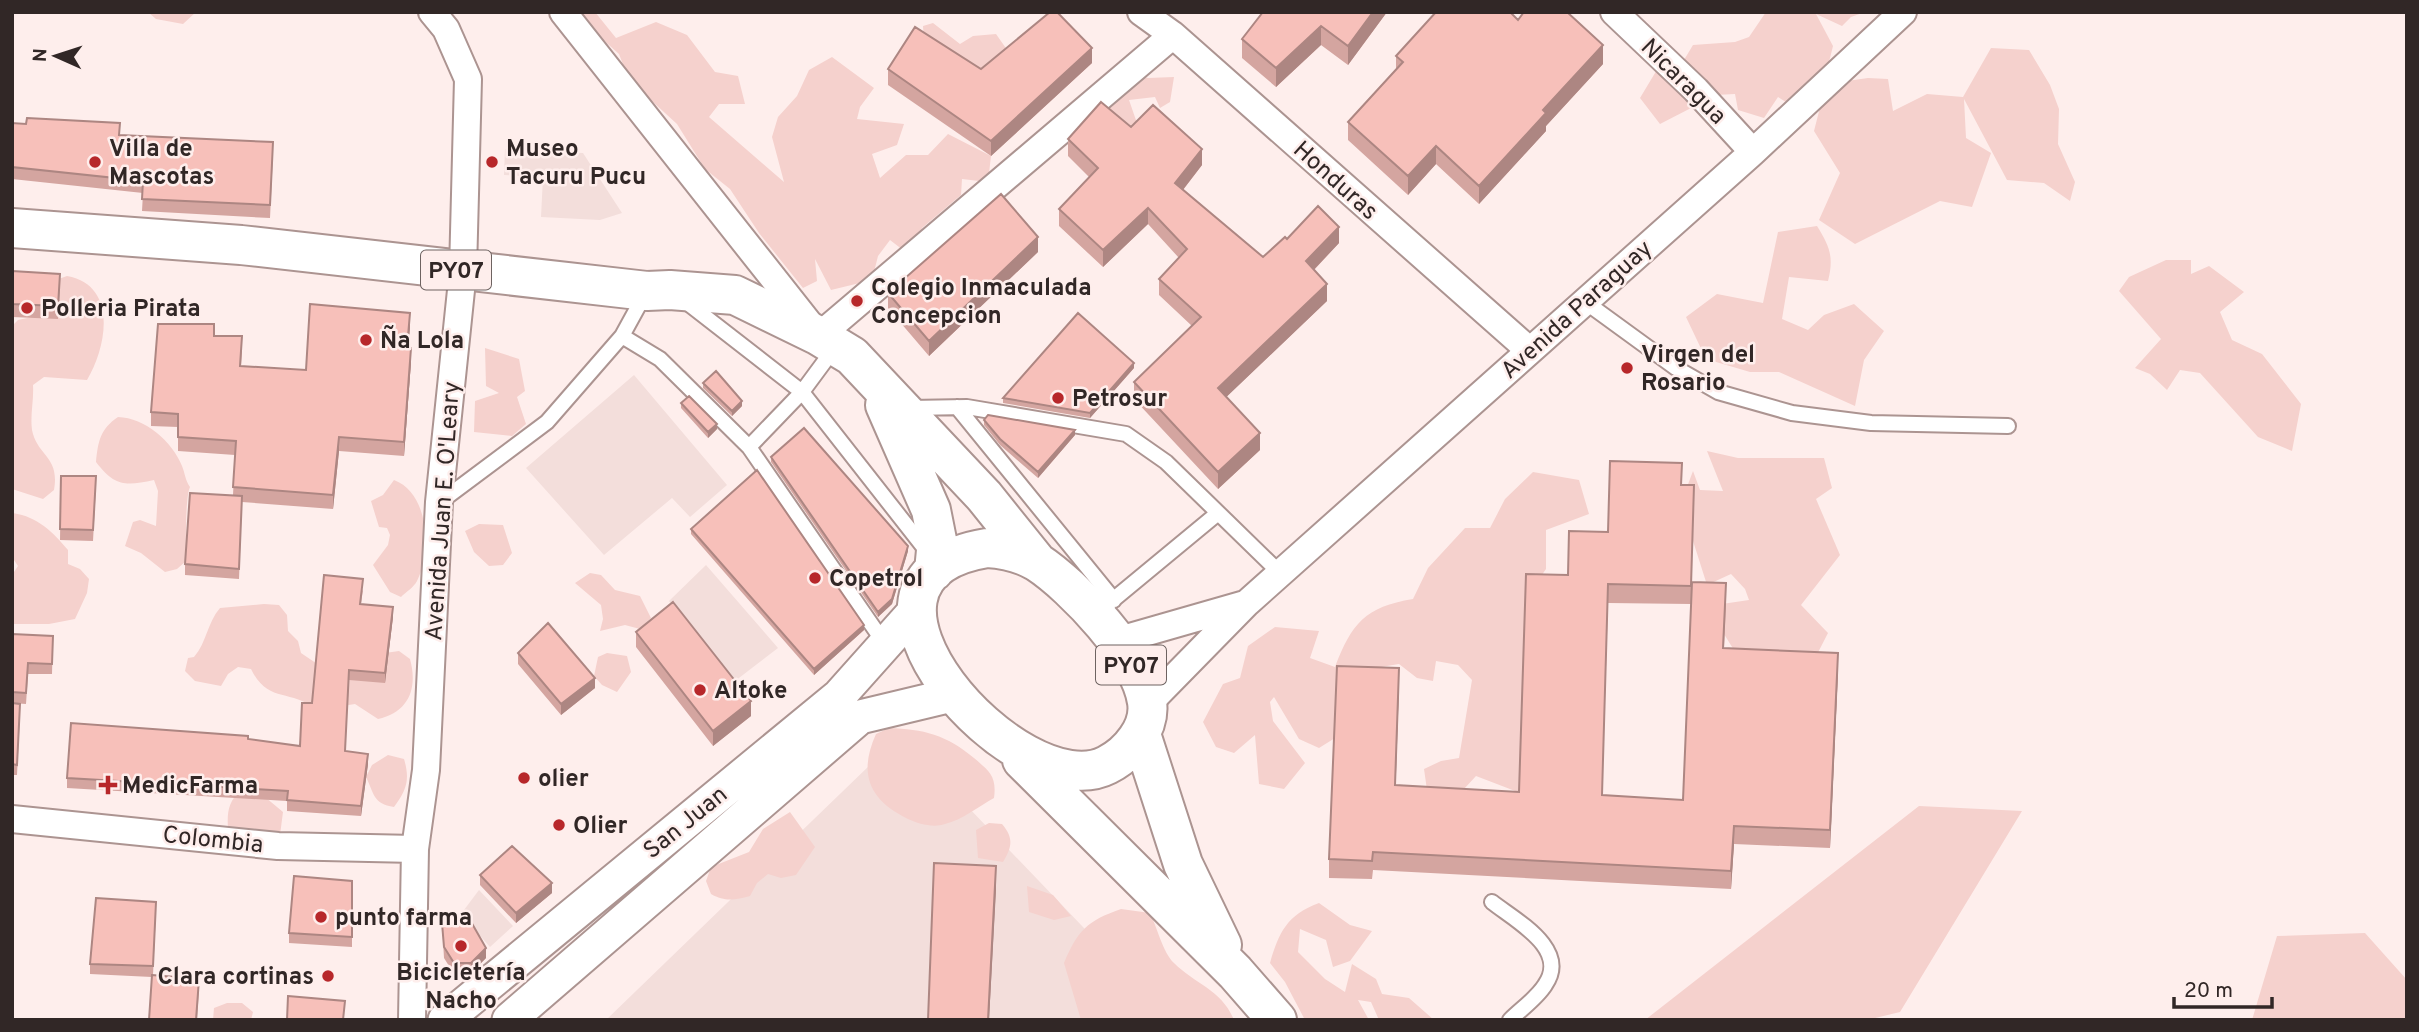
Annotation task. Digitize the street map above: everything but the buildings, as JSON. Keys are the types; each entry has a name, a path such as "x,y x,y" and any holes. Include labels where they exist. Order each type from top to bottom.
{"highway":[{"name":"PY07","path":"12,228 241,245 463,271 735,295 852,356 984,496 1037,562 1109,618 1139,676 1144,719 1183,864 1235,972"},
{"name":"PY07","path":"887,394 931,510 937,540 934,566 920,587 914,612 921,639 956,695 1235,972 1277,1020"},
{"name":"PY07","path":"934,566 950,558 986,548 1017,553 1037,562"},
{"name":"PY07","path":"1008,746 1070,771 1090,770 1104,767 1124,756 1144,719"}],"street":[{"name":"Avenida Juan E. O'Leary","path":"412,1020 415,849 426,770 439,502 463,271 468,79 446,29 432,12"},
{"path":"562,12 827,341 1173,34"},
{"name":"Honduras","path":"1141,12 1173,34 1529,350"},
{"name":"Nicaragua","path":"1614,12 1696,90 1753,152"},
{"name":"Avenida Paraguay","path":"1144,719 1247,603 1753,152 1903,12"},
{"path":"1109,618 1247,603"},
{"name":"San Juan","path":"445,1020 839,696 914,612"},
{"name":"San Juan","path":"509,1020 860,717 956,695"},
{"name":"Colombia","path":"12,819 278,846 415,849"}],"lane":[{"path":"439,502 547,422 658,290 802,392 934,566"},
{"path":"1584,301 1676,368 1718,392 1792,413 1871,423 2008,426"},
{"path":"622,336 660,359 749,447 886,644"},
{"path":"749,447 802,392 827,341"},
{"path":"887,394 1126,434 1166,462 1280,573"},
{"path":"957,407 1109,618 1218,513"},
{"path":"1492,902 1546,945 1553,963 1546,984 1510,1020"}],"shaded area":[{"path":"148,12 196,12 183,24 156,19"},
{"path":"572,12 595,12 616,38 656,22 687,35 715,72 738,76 745,104 719,104 709,117 784,182 772,137 778,117 797,96 809,70 832,57 874,88 860,107 857,119 904,124 897,145 872,154 880,178 906,155 928,155 948,134 991,156 988,182 962,179 961,195 922,228 912,257 890,240 878,256 872,280 831,290 815,259 817,281 803,288 759,233 730,189 705,169 677,124 629,80 619,54"},
{"path":"1766,12 1865,12 1851,17 1842,26 1816,14 1833,46 1827,70 1792,106 1778,97 1764,118 1738,110 1735,94 1715,95 1716,104 1693,107 1660,124 1640,98 1661,63 1681,65 1693,45 1735,42 1749,37"},
{"path":"933,23 960,44 973,36 996,34 1010,54 1000,68 971,71 924,42 923,26"},
{"path":"1991,48 2029,50 2050,85 2059,109 2058,144 2075,182 2070,201 2044,183 2007,180 1964,99 1966,138 1991,153 1972,207 1940,201 1855,244 1819,220 1840,173 1814,131 1826,84 1868,78 1888,79 1893,111 1927,94 1963,97"},
{"path":"1129,72 1148,78 1174,77 1170,102 1160,108 1155,97 1129,100 1138,126 1126,132 1101,118"},
{"path":"505,149 583,153 622,213 600,220 541,217 543,177 504,175"},
{"path":"1817,226 1830,252 1828,281 1789,277 1782,319 1808,330 1824,315 1854,304 1884,331 1864,360 1855,406 1779,372 1750,372 1706,359 1686,317 1717,294 1763,303 1778,232"},
{"path":"2166,260 2191,260 2191,274 2209,266 2244,292 2220,312 2232,340 2262,354 2301,404 2292,451 2258,437 2200,373 2180,370 2167,390 2150,374 2135,368 2161,339 2119,291 2129,277"},
{"path":"67,276 83,282 94,291 101,304 103,335 87,380 44,377 33,385 32,430 38,446 51,463 55,479 54,490 43,499 12,489 12,326 18,320 32,317 53,281"},
{"path":"485,348 519,359 525,391 517,397 526,424 512,436 474,432 475,401 499,393 486,386"},
{"path":"634,375 727,485 690,517 672,498 604,555 526,468"},
{"path":"118,417 128,418 156,432 172,448 182,466 190,487 186,561 177,569 165,572 141,553 125,546 133,522 140,520 156,526 158,491 154,480 122,483 109,476 96,462 101,436 107,426"},
{"path":"1707,451 1738,458 1824,458 1832,488 1816,499 1840,555 1801,605 1828,633 1809,670 1755,684 1724,634 1722,604 1749,600 1745,589 1731,574 1707,585 1681,503 1693,471 1700,490 1723,491"},
{"path":"1533,472 1579,480 1589,514 1546,530 1546,569 1526,598 1523,794 1476,776 1452,802 1427,790 1424,769 1441,761 1459,758 1472,680 1458,665 1436,661 1433,681 1417,678 1399,664 1375,668 1335,738 1319,748 1299,739 1274,697 1270,702 1273,721 1305,763 1284,789 1259,784 1255,735 1234,753 1216,747 1203,722 1223,684 1240,678 1248,646 1275,627 1319,631 1310,658 1335,667 1354,628 1362,619 1383,607 1413,599 1428,568 1465,528 1490,528 1505,499"},
{"path":"394,480 406,487 414,497 421,510 426,539 422,569 417,581 401,597 390,592 373,565 388,545 390,535 387,528 379,527 371,501 383,495"},
{"path":"13,513 30,518 51,531 68,550 68,564 80,569 89,579 87,593 75,619 49,624 12,624 12,575 18,566 12,557"},
{"path":"479,524 503,525 512,553 503,565 489,566 474,552 465,531"},
{"path":"706,565 778,648 735,681 669,601"},
{"path":"590,573 601,575 615,590 640,596 651,618 640,629 625,625 600,631 603,619 601,605 575,583"},
{"path":"279,605 287,615 288,631 298,641 301,653 335,676 385,653 399,651 410,659 413,680 412,689 404,705 389,716 378,719 355,704 317,710 297,699 272,692 258,680 251,669 238,667 228,674 221,686 195,681 185,671 188,658 194,657 202,645 220,608"},
{"path":"607,653 627,656 631,672 617,692 602,685 594,676 598,657"},
{"path":"889,728 934,735 964,750 991,775 994,798 958,819 940,825 917,822 895,812 876,794 868,773 868,761 876,734"},
{"path":"900,736 1172,1020 606,1020"},
{"path":"388,755 404,759 407,773 404,790 394,807 378,800 366,777 372,765"},
{"path":"241,790 265,797 283,812 280,835 228,829 229,808"},
{"path":"1919,806 2022,811 1900,1012 1867,1020 1645,1020"},
{"path":"790,812 815,847 796,875 781,878 768,874 757,883 750,896 726,899 711,894 706,881 711,867 749,852 763,829"},
{"path":"989,823 1002,824 1010,838 1010,847 1003,862 978,858 976,830"},
{"path":"1027,886 1053,895 1071,916 1054,920 1029,912"},
{"path":"479,890 513,926 490,947 461,914"},
{"path":"1319,903 1350,925 1372,931 1350,961 1333,967 1326,940 1300,929 1298,952 1325,979 1345,992 1352,964 1376,979 1382,994 1409,998 1434,1020 1379,1020 1371,1002 1358,1000 1369,1020 1305,1020 1285,982 1270,963 1286,926 1299,913"},
{"path":"1121,909 1150,913 1170,959 1223,1001 1234,1020 1081,1020 1064,963 1074,942 1085,928"},
{"path":"2365,933 2407,980 2407,1020 2252,1020 2277,936"},
{"path":"227,1003 242,1003 253,1012 251,1020 213,1020 214,1008"}],"place":[{"name":"Villa de Mascotas","path":"95,162"},
{"name":"Museo Tacuru Pucu","path":"492,162"},
{"name":"Colegio Inmaculada Concepcion","path":"857,301"},
{"name":"Polleria Pirata","path":"27,308"},
{"name":"Ña Lola","path":"366,340"},
{"name":"Virgen del Rosario","path":"1627,368"},
{"name":"Petrosur","path":"1058,398"},
{"name":"Copetrol","path":"815,578"},
{"name":"Altoke","path":"700,690"},
{"name":"olier","path":"524,778"},
{"name":"MedicFarma","path":"108,785"},
{"name":"Olier","path":"559,825"},
{"name":"punto farma","path":"321,917"},
{"name":"Bicicletería Nacho","path":"461,946"},
{"name":"Clara cortinas","path":"328,976"}]}
